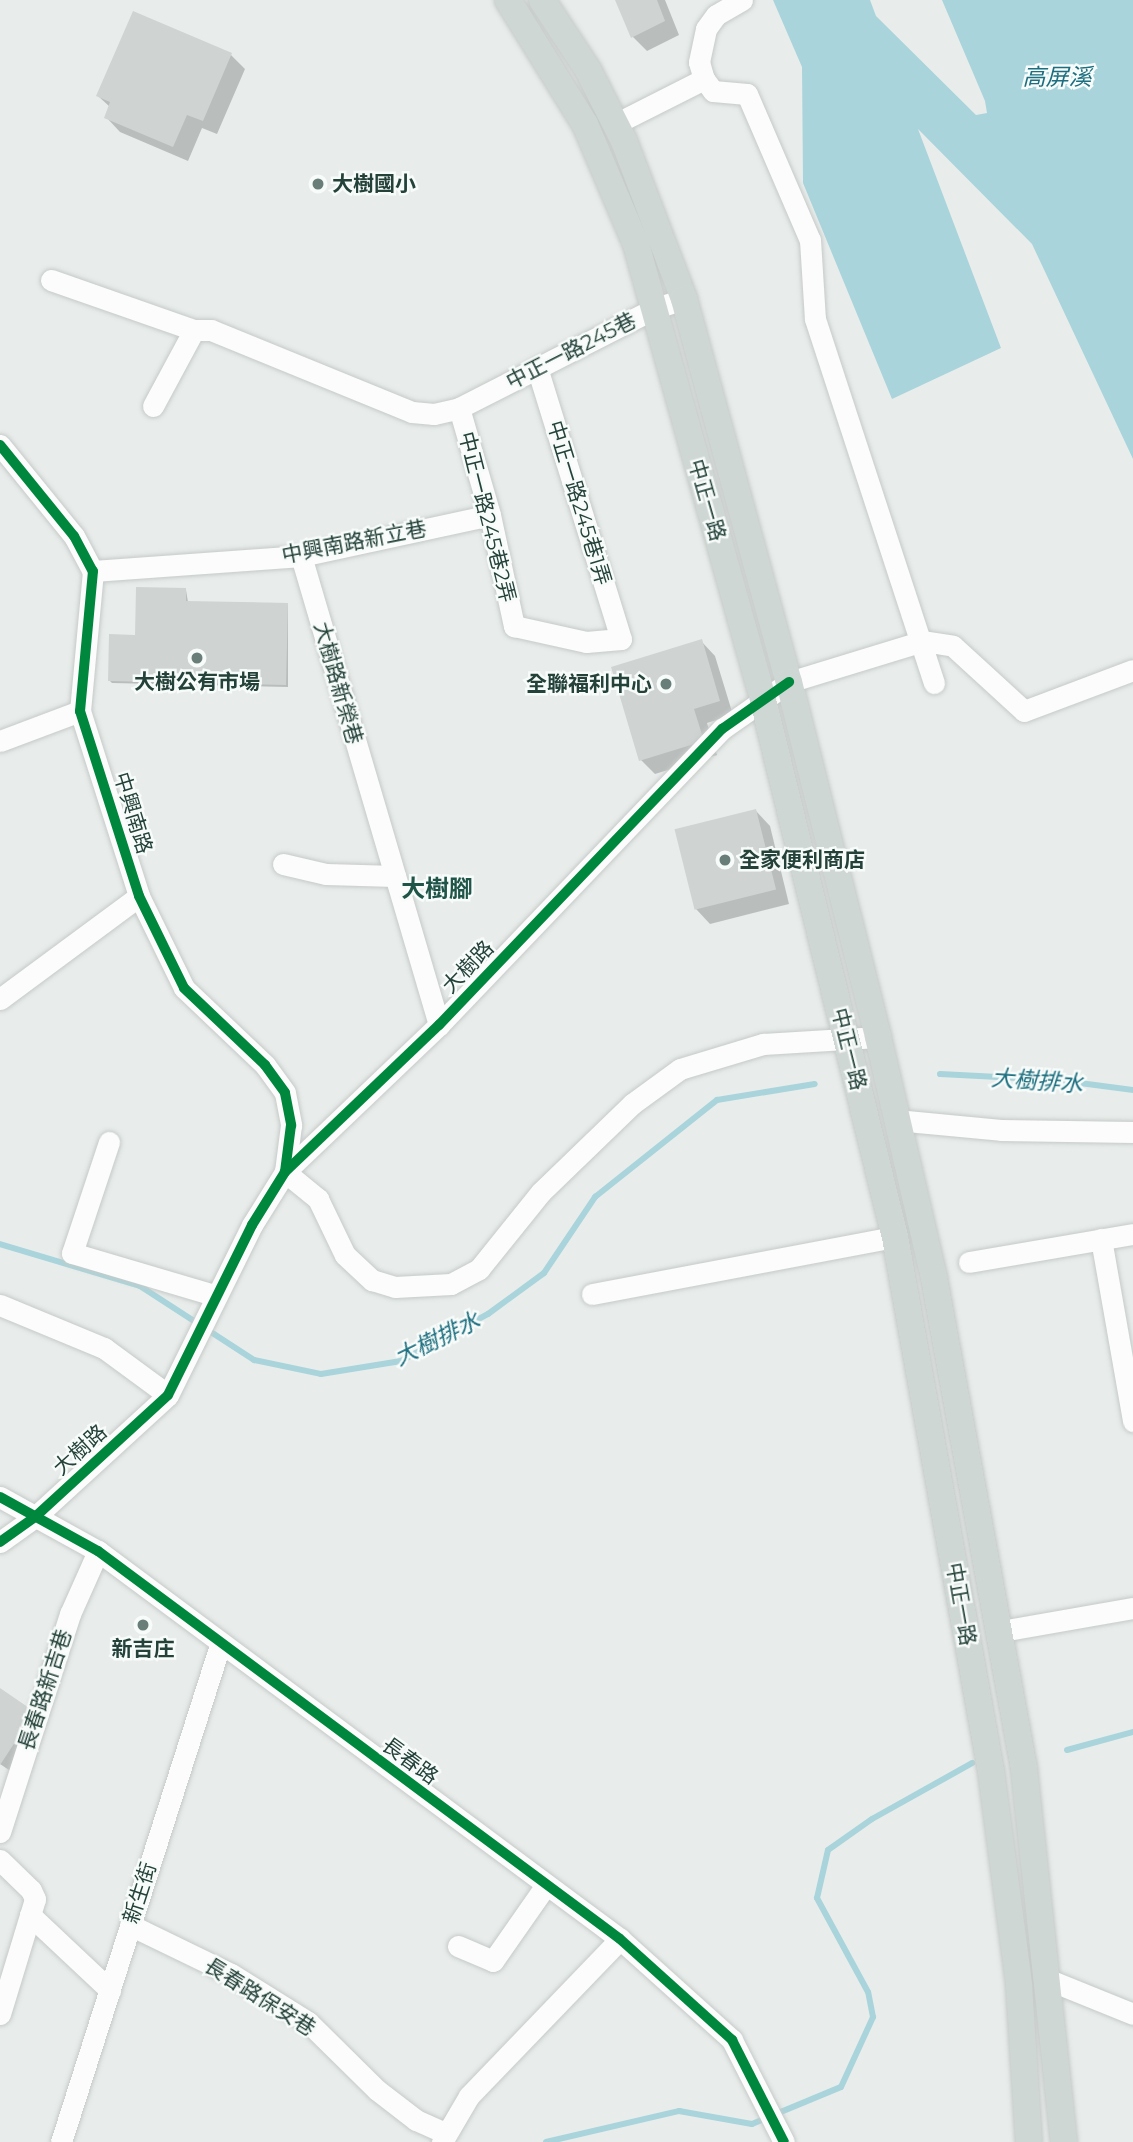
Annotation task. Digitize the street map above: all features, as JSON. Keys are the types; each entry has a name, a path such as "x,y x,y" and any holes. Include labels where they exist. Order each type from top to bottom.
{"main road":[{"name":"中正一路","path":"508,0 585,124 636,244 763,700 895,1237 991,1771 1018,1985 1030,2142"},
{"name":"中正一路","path":"542,0 588,70 615,124 684,299 789,681 878,1037 934,1278 1024,1769 1049,1980 1064,2142"}],"street":[{"path":"741,0 716,15 706,29 699,62 704,79 713,91 747,94 810,240 815,319 923,641 934,684"},
{"path":"615,124 704,79"},
{"name":"中正一路245巷","path":"51,280 194,330 211,330 412,412 434,414 459,408 653,309 684,299"},
{"path":"153,406 186,338 194,330"},
{"name":"中正一路245巷1弄","path":"514,626 586,642 621,639 537,368"},
{"name":"中正一路245巷2弄","path":"459,408 490,516 514,626"},
{"path":"0,445 74,536 93,571"},
{"name":"中興南路新立巷","path":"93,571 301,556 490,516"},
{"name":"大樹路新榮巷","path":"301,556 439,1026"},
{"name":"中興南路","path":"93,571 80,711 139,897 184,988 265,1065 285,1093 291,1125 285,1172"},
{"path":"923,641 953,646 1024,711 1133,670"},
{"name":"大樹路","path":"1,1539 35,1517 174,1387 214,1302 285,1172 439,1026 722,729 789,681 923,641"},
{"path":"0,741 80,711"},
{"path":"283,864 327,874 395,876"},
{"path":"0,999 139,897"},
{"path":"285,1172 318,1199 345,1255 372,1280 395,1287 451,1284 479,1269 541,1192 632,1104 680,1069 763,1044 878,1037"},
{"path":"896,1120 1001,1130 1133,1132"},
{"path":"109,1142 72,1253 214,1302"},
{"path":"970,1262 1133,1234"},
{"path":"592,1294 895,1237"},
{"path":"1101,1239 1130,1386 1133,1421"},
{"path":"0,1305 104,1348 174,1387"},
{"name":"長春路","path":"0,1497 98,1551 620,1939 732,2040 759,2098 783,2139"},
{"name":"長春路新吉巷","path":"0,1832 70,1614 98,1551"},
{"path":"1000,1631 1133,1608"},
{"name":"新生街","path":"61,2142 220,1644"},
{"path":"0,1860 31,1890 35,1899 0,2014"},
{"path":"457,1946 493,1961 545,1885"},
{"path":"30,1915 110,1990"},
{"name":"長春路保安巷","path":"130,1925 231,1974 308,2022 377,2090 443,2137"},
{"path":"443,2137 469,2096 620,1939"},
{"path":"1049,1980 1133,2014"}],"water":[{"name":"高屏溪","path":"773,0 870,0 876,16 976,115 987,113 985,101 942,0 1133,0 1133,459 1032,244 918,129 1001,348 892,399 803,183 802,67"}],"building":[{"path":"615,0 657,0 665,21 631,38"},
{"path":"133,11 232,53 203,121 187,115 173,147 104,118 110,102 96,96"},
{"name":"大樹公有市場","path":"136,587 186,588 186,601 288,603 286,685 108,681 109,634 135,635"},
{"name":"全聯福利中心","path":"702,639 720,701 694,709 704,741 639,761 611,667"},
{"name":"全家便利商店","path":"756,809 776,890 695,910 674,829"},
{"path":"0,1688 35,1712 0,1765"}],"waterway":[{"name":"大樹排水","path":"940,1074 1057,1080 1133,1090"},
{"name":"大樹排水","path":"0,1244 140,1286 254,1360 321,1374 401,1361 488,1314 544,1273 595,1197 717,1100 815,1084"},
{"path":"1067,1750 1133,1732"},
{"path":"546,2142 679,2111 752,2124 841,2087 873,2017 868,1992 817,1898 828,1850 872,1819 972,1763"}],"cycle path":[{"path":"0,445 74,536 93,571 80,711 139,896 184,988 265,1065 285,1093 291,1125 285,1172"},
{"path":"0,1542 35,1517 168,1395 252,1225 285,1172 439,1025 722,729 789,682"},
{"path":"0,1497 98,1551 620,1939 732,2040 784,2142"}],"place":[{"name":"大樹國小","path":"318,184"},
{"name":"大樹公有市場","path":"197,658"},
{"name":"全聯福利中心","path":"666,684"},
{"name":"全家便利商店","path":"725,860"},
{"name":"新吉庄","path":"143,1625"}],"district":[{"name":"大樹腳","path":"437,889"}]}
